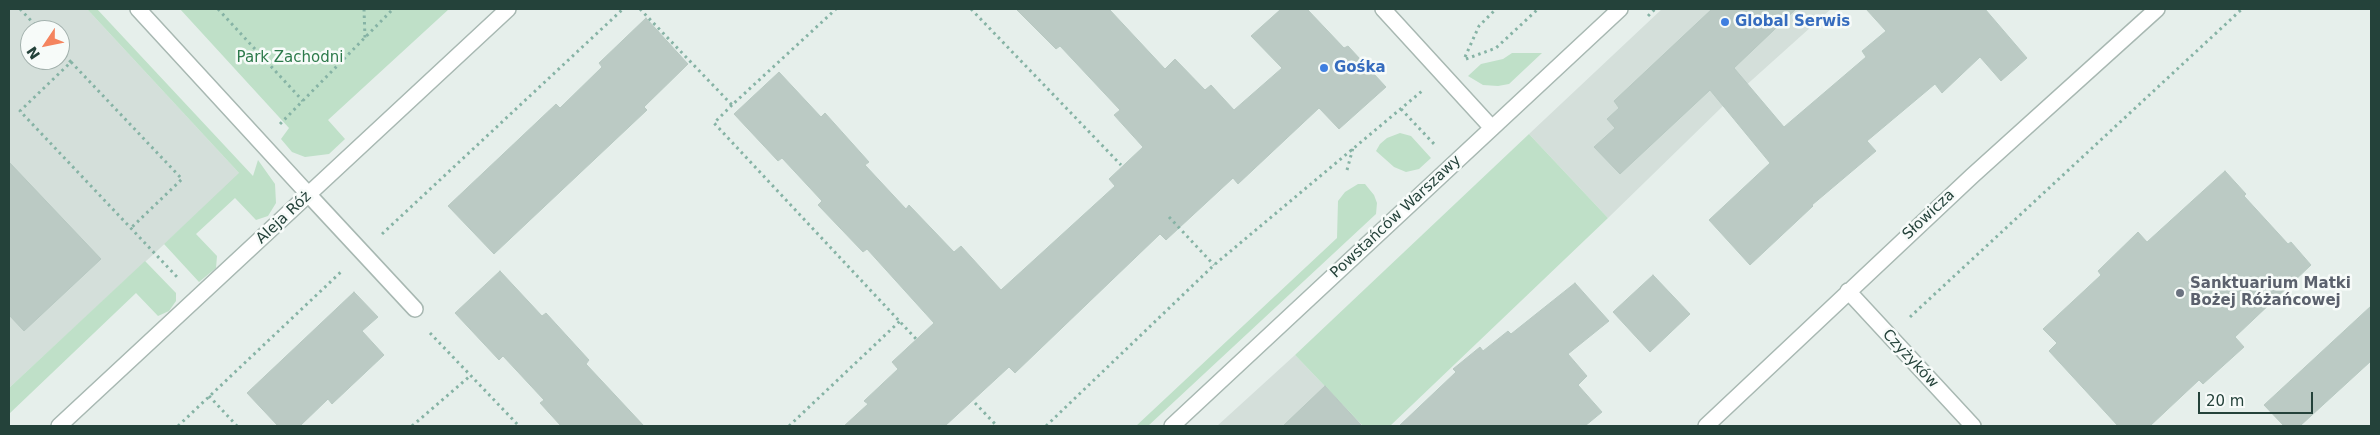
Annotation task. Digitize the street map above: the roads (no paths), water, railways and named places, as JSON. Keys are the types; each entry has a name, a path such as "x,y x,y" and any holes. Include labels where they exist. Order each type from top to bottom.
{"street":[{"path":"138,9 415,309"},
{"name":"Aleja Róż","path":"59,426 508,9"},
{"path":"1383,9 1492,128"},
{"name":"Powstańców Warszawy","path":"1172,426 1620,9"},
{"name":"Słowicza","path":"1706,426 1848,292 2156,9"},
{"name":"Czyżyków","path":"1848,292 1973,426"}],"place":[{"name":"Global Serwis","path":"1725,22"},
{"name":"Gośka","path":"1324,68"},
{"name":"Sanktuarium Matki Bożej Różańcowej","path":"2180,293"}],"park label":[{"name":"Park Zachodni","path":"290,58"}]}
